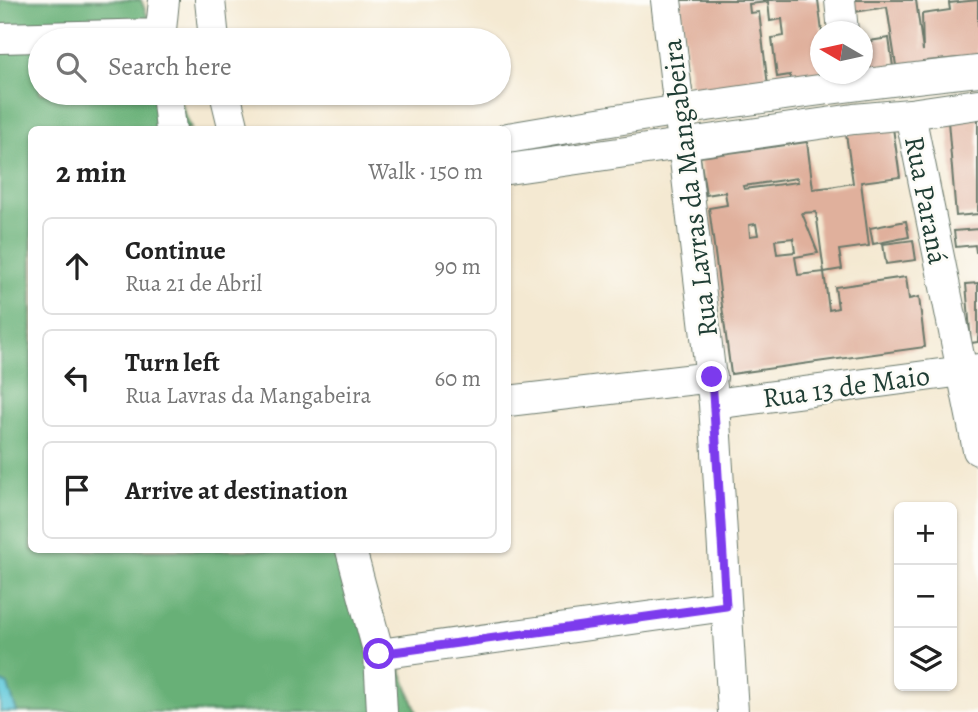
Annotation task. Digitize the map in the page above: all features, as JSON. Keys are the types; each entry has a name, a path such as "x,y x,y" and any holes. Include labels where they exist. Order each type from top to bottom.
{"street":[{"path":"161,28 163,0"},
{"path":"210,0 213,28"},
{"name":"Rua Lavras da Mangabeira","path":"666,0 713,390 733,712"},
{"path":"839,0 842,21"},
{"path":"0,38 28,38"},
{"path":"873,78 978,71"},
{"path":"511,137 821,84"},
{"path":"850,84 854,119"},
{"path":"511,169 854,119 978,104"},
{"path":"168,105 171,126"},
{"path":"228,105 233,126"},
{"name":"Rua Paraná","path":"910,114 970,370 978,450"},
{"name":"Rua 13 de Maio","path":"511,401 713,390 970,370"},
{"path":"352,553 379,654 382,712"},
{"path":"379,654 726,606"}],"green space":[{"path":"0,0 141,0 152,28 28,28 28,105 182,105 190,126 28,126 28,553 355,553 417,712 0,712"}],"water":[{"path":"0,681 8,685 17,712 0,712"}],"building":[{"path":"680,0 818,0 821,21 810,21 810,83 791,86 790,75 777,77 772,38 784,36 782,19 770,21 768,2 749,4 750,13 759,12 768,86 693,100"},
{"path":"852,0 916,0 923,51 922,14 950,10 949,3 978,0 978,69 959,72 957,58 927,61 926,68 897,72 887,7 854,12"},
{"path":"889,38 894,74 873,77 873,40"},
{"path":"978,118 978,214 956,216 948,121"},
{"path":"893,128 900,177 861,182 869,246 839,250 842,269 824,272 829,310 838,308 835,287 906,277 909,299 919,297 925,347 731,374 709,208 727,205 725,192 706,195 700,157 807,142 813,189 830,187 853,183 846,134","holes":["797,178 798,182 744,189 743,186","816,212 824,272 798,275 795,257 818,253 802,213","756,224 758,235 750,236 749,225","793,238 795,252 777,254 775,240"]},
{"path":"906,221 909,237 873,244 870,228"},
{"path":"978,229 978,252 975,245 956,247 954,231"},
{"path":"913,240 916,260 886,264 883,244"},
{"path":"978,283 978,342 971,343 966,284"}],"route":[{"path":"379,654 726,606 712,377"}]}
